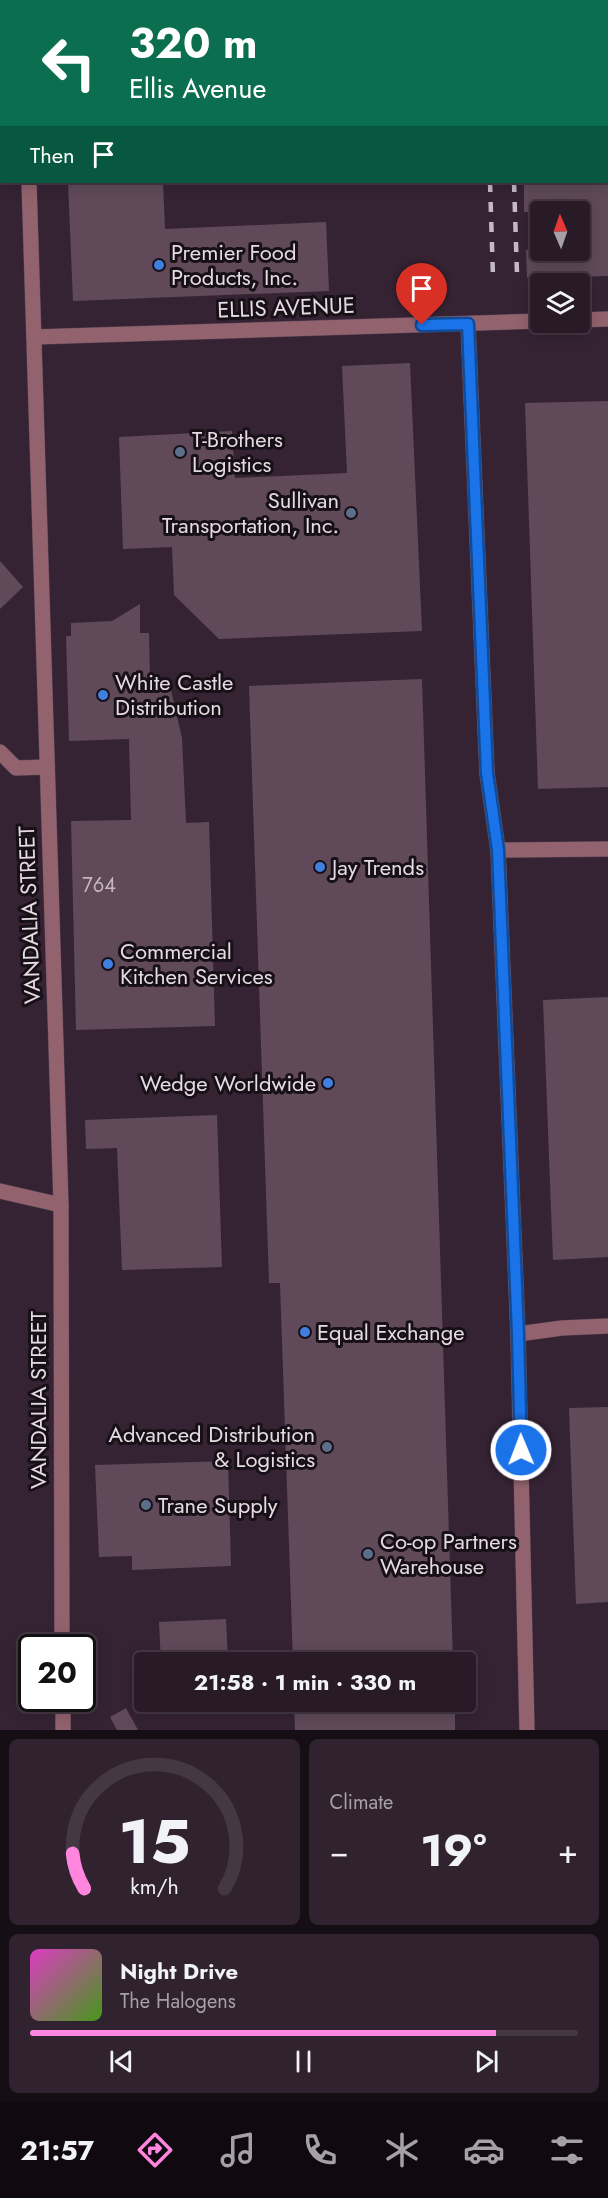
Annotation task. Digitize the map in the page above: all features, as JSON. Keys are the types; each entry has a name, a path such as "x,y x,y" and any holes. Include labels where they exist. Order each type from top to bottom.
{"street":[{"name":"VANDALIA STREET","path":"29,183 61,1205 62,1634"},
{"path":"590,320 608,319"},
{"name":"ELLIS AVENUE","path":"34,337 530,321"},
{"path":"468,324 487,773 498,850 518,1334 527,1730"},
{"path":"0,752 16,768 48,767"},
{"path":"498,850 608,849"},
{"path":"0,1191 61,1205"},
{"path":"518,1334 562,1328 608,1326"},
{"path":"63,1712 63,1730"}],"building":[{"path":"68,183 163,183 165,229 326,222 329,291 73,301"},
{"path":"524,183 608,183 608,276 590,276 590,273 530,273 530,278 527,278 526,250 530,250 530,261 590,261 590,201 530,201 530,212 524,212"},
{"path":"410,363 422,631 219,639 174,595 172,547 123,549 119,437 232,431 235,478 347,473 342,366"},
{"path":"608,401 608,787 538,789 525,403"},
{"path":"0,561 23,587 0,609"},
{"path":"140,604 140,633 149,633 150,684 170,686 182,738 186,823 209,822 215,1026 76,1030 71,821 131,820 129,739 69,741 66,636 71,636 71,623 112,621"},
{"path":"422,679 453,1652 293,1652 280,1283 269,1283 249,686"},
{"path":"608,997 608,1257 553,1260 543,1000"},
{"path":"217,1115 222,1267 122,1270 117,1148 86,1149 85,1120"},
{"path":"608,1407 608,1602 576,1604 569,1408"},
{"path":"228,1461 231,1566 132,1570 132,1556 99,1557 95,1465"},
{"path":"226,1619 228,1652 160,1652 159,1622"},
{"path":"126,1708 138,1730 117,1730 110,1717"},
{"path":"294,1712 455,1712 455,1730 295,1730"}],"railway":[{"path":"490,183 493,277"},
{"path":"514,183 517,274"}],"place":[{"name":"Premier Food Products, Inc.","path":"159,265"},
{"name":"T-Brothers Logistics","path":"180,452"},
{"name":"Sullivan Transportation, Inc.","path":"351,513"},
{"name":"White Castle Distribution","path":"103,695"},
{"name":"Jay Trends","path":"320,867"},
{"name":"Commercial Kitchen Services","path":"108,964"},
{"name":"Wedge Worldwide","path":"328,1083"},
{"name":"Equal Exchange","path":"305,1332"},
{"name":"Advanced Distribution & Logistics","path":"327,1447"},
{"name":"Trane Supply","path":"146,1505"},
{"name":"Co-op Partners Warehouse","path":"368,1554"}],"route":[{"path":"422,325 468,324 487,773 498,839 521,1450"}]}
